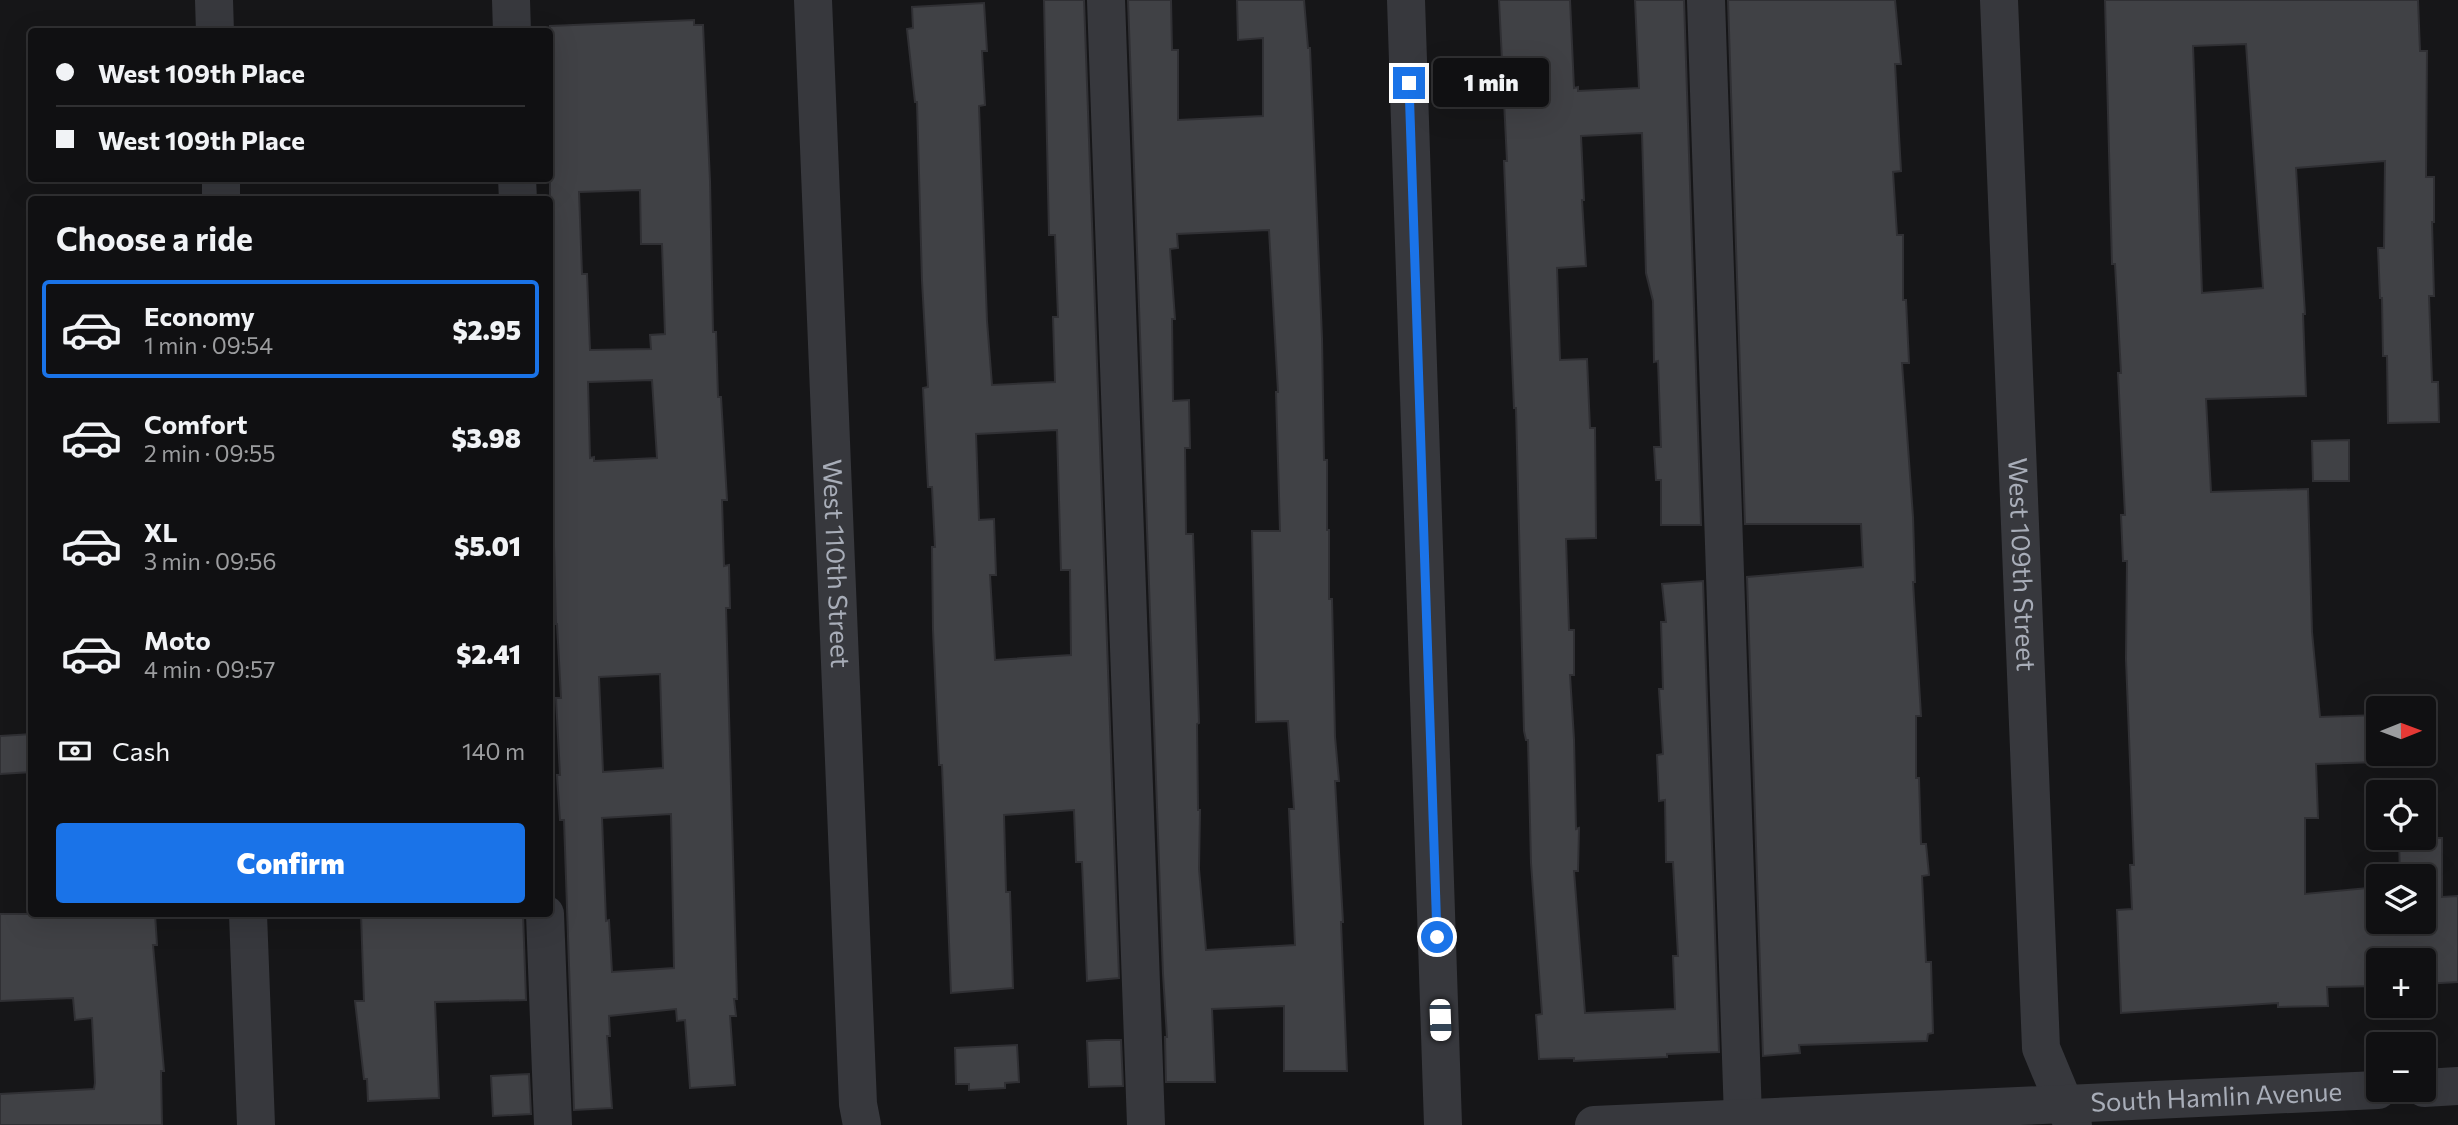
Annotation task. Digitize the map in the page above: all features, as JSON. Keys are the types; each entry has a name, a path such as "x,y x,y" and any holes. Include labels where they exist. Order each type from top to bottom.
{"street":[{"path":"214,0 215,28"},
{"path":"511,0 512,28"},
{"name":"West 110th Street","path":"813,0 858,1104 862,1125"},
{"path":"1106,0 1146,1125"},
{"path":"1406,0 1443,1125"},
{"path":"1706,0 1742,1118"},
{"name":"West 109th Street","path":"1999,0 2041,1048 2068,1114"},
{"path":"248,917 256,1125"},
{"path":"545,917 553,1125"},
{"path":"2436,1087 2458,1086"},
{"name":"South Hamlin Avenue","path":"1594,1125 1742,1118 2068,1114 2366,1091"}],"building":[{"path":"1044,0 1084,0 1119,978 1087,981 1082,862 1076,862 1074,810 1004,815 1013,988 951,993 942,765 939,765 933,630 932,547 935,547 932,487 928,487 923,388 928,387 917,102 907,29 913,28 912,7 984,3 987,51 982,51 985,105 979,106 992,385 1055,382 1053,317 1058,317 1055,235 1049,235","holes":["1057,430 1061,570 1070,570 1071,655 995,660 990,575 996,575 994,519 979,520 976,434"]},
{"path":"1128,0 1171,0 1172,50 1178,50 1178,120 1263,116 1263,38 1238,40 1237,0 1304,0 1310,48 1322,338 1324,460 1327,460 1329,599 1332,599 1335,737 1339,781 1335,781 1343,922 1347,1071 1284,1071 1284,1006 1212,1009 1215,1082 1166,1082 1167,1037","holes":["1269,230 1278,392 1280,531 1252,531 1256,722 1288,721 1294,809 1289,809 1295,945 1206,950 1199,869 1199,723 1193,534 1186,534 1185,448 1190,448 1189,400 1173,401 1172,319 1175,319 1170,249 1178,248 1177,234"]},
{"path":"1499,0 1570,0 1574,88 1578,87 1578,91 1639,88 1635,0 1684,0 1701,525 1661,525 1661,480 1656,480 1654,447 1661,447 1658,361 1654,362 1653,301 1646,273 1642,133 1581,136 1586,266 1557,268 1560,360 1587,359 1590,428 1595,428 1596,538 1566,539 1569,630 1574,630 1574,675 1570,675 1576,829 1579,828 1578,871 1574,871 1585,1013 1675,1009 1673,956 1678,956 1673,862 1666,862 1665,800 1659,801 1657,755 1663,754 1659,689 1663,689 1661,622 1666,622 1662,584 1703,581 1719,1052 1574,1061 1574,1058 1539,1059 1536,1015 1542,1014 1531,863 1528,740 1524,731 1516,408"},
{"path":"1728,0 1895,0 1901,64 1895,64 1901,171 1893,172 1897,235 1903,235 1903,300 1906,300 1909,363 1902,363 1913,517 1913,582 1921,716 1916,716 1916,778 1919,778 1921,844 1926,844 1929,875 1922,876 1926,962 1931,962 1933,1033 1928,1034 1927,1041 1799,1045 1800,1053 1763,1056 1747,577 1863,567 1861,524 1745,524"},
{"path":"2105,0 2418,0 2420,51 2427,51 2426,177 2434,177 2434,296 2429,296 2432,382 2438,382 2439,422 2388,423 2387,356 2383,356 2378,248 2384,248 2385,161 2296,168 2305,314 2306,396 2206,399 2211,492 2308,489 2312,632 2320,717 2366,715 2366,762 2316,764 2318,818 2305,818 2305,894 2366,888 2366,934 2436,934 2436,864 2400,864 2399,850 2436,850 2436,838 2442,838 2442,897 2458,896 2458,982 2436,983 2436,948 2366,948 2366,986 2327,987 2328,1006 2278,1007 2278,1003 2121,1013 2117,910 2132,909 2130,865 2134,865 2126,659 2127,561 2123,561 2121,515 2125,515 2115,264 2112,264","holes":["2246,44 2263,288 2202,293 2193,46"]},
{"path":"694,20 694,25 703,25 713,332 716,332 718,397 721,397 727,500 722,500 724,566 729,565 730,608 726,608 737,999 734,999 736,1016 730,1016 735,1085 690,1088 685,1020 677,1021 676,1009 609,1016 610,1036 607,1036 612,1108 574,1110 564,820 560,820 557,775 560,775 556,698 561,698 553,508 553,196 550,196 550,182 553,182 553,28 550,28","holes":["640,190 641,244 662,244 665,334 650,335 651,349 590,350 587,274 582,274 579,192","652,380 657,458 594,461 594,457 590,458 588,382","660,674 663,768 603,772 599,677","671,814 674,968 612,972 609,920 606,921 602,818"]},
{"path":"2349,440 2349,481 2313,481 2312,441"},
{"path":"28,734 28,772 0,774 0,736"},
{"path":"0,914 28,914 28,917 155,917 157,945 153,945 164,1071 161,1071 162,1125 0,1125 0,1094 94,1089 95,1083 92,1018 75,1020 73,998 0,1001"},
{"path":"361,917 523,917 526,1000 435,1002 439,1098 368,1101 355,1001 364,1001"},
{"path":"1121,1040 1123,1086 1089,1087 1087,1041"},
{"path":"1017,1045 1019,1082 1005,1083 1005,1088 969,1090 969,1084 956,1084 955,1048"},
{"path":"529,1074 531,1114 493,1116 491,1076"}],"route":[{"path":"1409,83 1437,937"}]}
